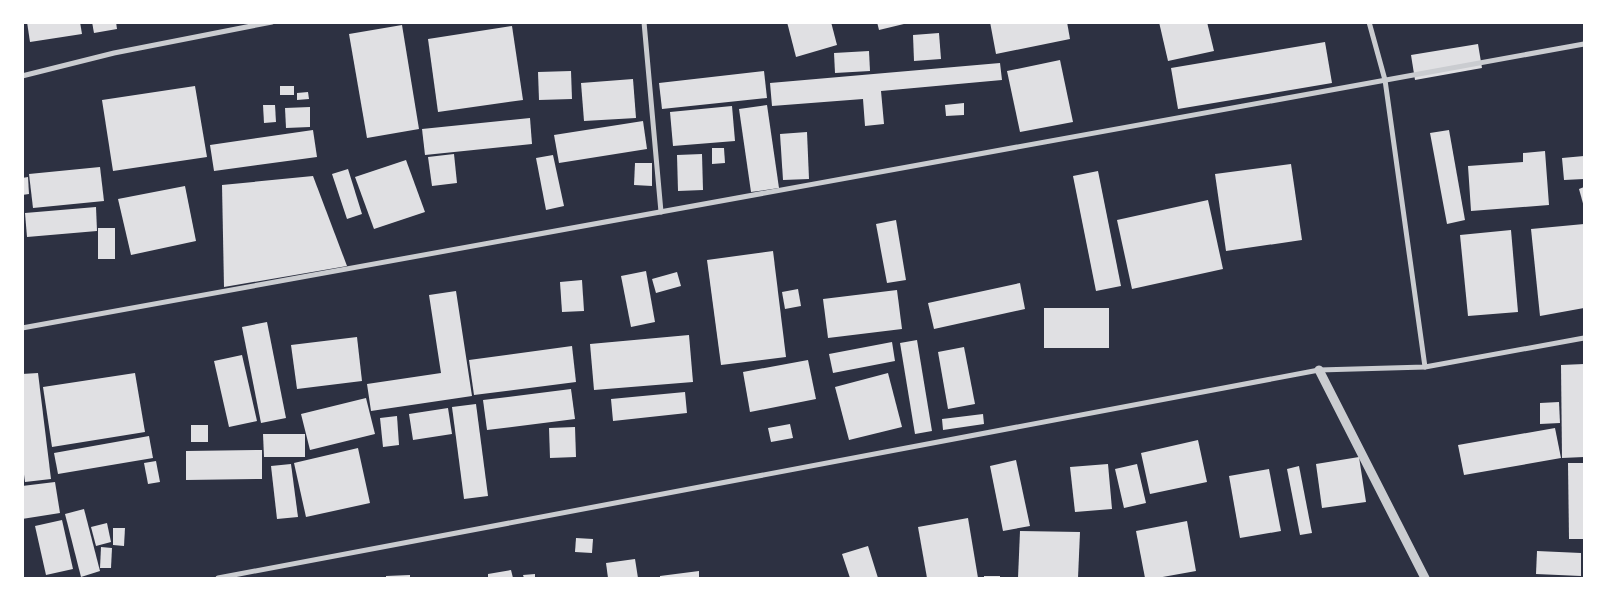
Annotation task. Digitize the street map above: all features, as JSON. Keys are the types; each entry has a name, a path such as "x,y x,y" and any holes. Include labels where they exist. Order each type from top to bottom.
{"street":[{"path":"22,76 114,52 272,22"},
{"path":"644,22 661,212"},
{"path":"1369,22 1384,80 1425,367"},
{"path":"22,328 1584,44"},
{"path":"218,578 1319,370 1425,367 1584,338"},
{"path":"1319,370 1425,578"}],"building":[{"path":"27,22 80,22 82,34 30,42"},
{"path":"92,22 116,22 117,29 94,33"},
{"path":"787,22 831,22 837,45 796,57"},
{"path":"877,22 908,22 908,23 879,30"},
{"path":"990,22 1067,22 1070,39 996,54"},
{"path":"1159,22 1207,22 1214,51 1168,61"},
{"path":"402,25 419,129 367,138 349,34"},
{"path":"512,26 523,100 438,112 428,39"},
{"path":"939,33 941,59 914,61 913,35"},
{"path":"1325,42 1332,83 1178,109 1171,68"},
{"path":"1478,44 1482,68 1415,80 1411,55"},
{"path":"869,51 870,71 835,73 834,53"},
{"path":"1060,60 1073,122 1020,132 1007,71"},
{"path":"1000,63 1002,80 881,91 884,124 865,126 863,99 772,106 770,83"},
{"path":"571,71 572,99 539,100 538,72"},
{"path":"764,71 767,98 662,109 659,83"},
{"path":"633,79 636,118 584,121 581,83"},
{"path":"195,86 207,157 113,171 102,100"},
{"path":"280,86 294,86 294,95 280,95"},
{"path":"308,92 309,99 297,100 297,93"},
{"path":"964,103 964,115 946,116 945,105"},
{"path":"263,105 275,105 276,122 264,123"},
{"path":"767,105 779,188 751,192 739,109"},
{"path":"732,106 735,141 673,146 670,112"},
{"path":"310,107 310,127 286,128 285,108"},
{"path":"530,118 532,144 425,155 422,129"},
{"path":"643,121 647,149 559,163 554,135"},
{"path":"313,130 317,157 214,171 210,145"},
{"path":"1449,130 1465,220 1447,224 1430,133"},
{"path":"807,132 809,179 783,180 780,134"},
{"path":"712,148 724,148 725,163 712,164"},
{"path":"1545,151 1549,205 1471,211 1468,166 1523,162 1523,153"},
{"path":"454,154 457,183 432,186 428,157"},
{"path":"702,154 703,190 678,191 677,155"},
{"path":"553,155 564,206 546,210 536,158"},
{"path":"1584,156 1584,179 1564,180 1562,158"},
{"path":"406,160 425,212 374,229 355,177"},
{"path":"635,163 652,163 652,186 634,185"},
{"path":"1291,164 1302,240 1226,251 1215,174"},
{"path":"100,167 104,201 33,208 29,174"},
{"path":"348,169 362,214 347,219 332,174"},
{"path":"1098,171 1121,286 1096,291 1073,176"},
{"path":"313,176 347,266 224,287 222,185"},
{"path":"28,177 29,194 22,195 22,178"},
{"path":"185,186 196,241 131,255 118,199"},
{"path":"1584,187 1584,207 1579,189"},
{"path":"1208,200 1223,269 1132,289 1117,220"},
{"path":"96,207 97,231 27,237 25,213"},
{"path":"896,220 906,280 887,283 876,224"},
{"path":"1584,224 1584,308 1540,316 1531,229"},
{"path":"98,228 115,228 115,259 98,259"},
{"path":"1511,230 1518,312 1468,316 1460,235"},
{"path":"773,251 786,357 721,365 707,260"},
{"path":"646,271 655,322 631,327 621,276"},
{"path":"677,272 681,286 656,293 652,279"},
{"path":"582,280 584,311 562,312 560,282"},
{"path":"1020,283 1025,309 934,329 928,303"},
{"path":"798,289 801,306 785,309 782,292"},
{"path":"897,290 902,329 828,338 823,299"},
{"path":"456,291 472,396 371,411 367,384 441,373 429,295"},
{"path":"1044,308 1109,308 1109,348 1044,348"},
{"path":"267,322 286,418 261,423 242,327"},
{"path":"689,335 693,382 594,390 590,344"},
{"path":"357,337 362,381 297,389 291,345"},
{"path":"917,340 932,431 915,434 900,343"},
{"path":"892,342 895,361 833,373 829,354"},
{"path":"572,346 576,382 474,395 469,360"},
{"path":"964,347 975,404 948,409 938,352"},
{"path":"242,355 257,421 229,427 214,361"},
{"path":"808,360 816,399 750,412 743,372"},
{"path":"1584,364 1584,457 1562,458 1561,365"},
{"path":"38,373 51,479 25,482 22,460 22,374"},
{"path":"135,373 145,432 52,447 43,387"},
{"path":"888,373 902,427 849,440 835,387"},
{"path":"571,389 575,419 487,430 483,400"},
{"path":"685,392 687,413 613,421 611,399"},
{"path":"366,398 375,434 310,450 301,414"},
{"path":"1559,402 1560,423 1540,424 1540,403"},
{"path":"476,404 488,496 464,499 452,407"},
{"path":"448,408 452,434 413,440 409,414"},
{"path":"983,414 984,424 943,430 942,419"},
{"path":"397,416 399,445 383,447 380,418"},
{"path":"790,424 793,438 771,442 768,428"},
{"path":"191,425 208,425 208,442 191,442"},
{"path":"575,427 576,457 550,458 549,428"},
{"path":"1555,428 1561,458 1464,475 1458,445"},
{"path":"263,434 305,434 305,457 264,457"},
{"path":"149,436 153,458 58,474 54,453"},
{"path":"1198,440 1207,482 1150,494 1141,453"},
{"path":"358,448 370,503 306,517 294,463"},
{"path":"262,450 262,479 186,480 186,451"},
{"path":"1359,457 1366,502 1322,508 1316,464"},
{"path":"1016,460 1030,526 1003,531 990,466"},
{"path":"156,461 160,482 148,484 144,463"},
{"path":"1568,463 1584,463 1584,539 1569,539"},
{"path":"291,464 298,517 277,519 271,466"},
{"path":"1108,464 1112,509 1075,512 1070,467"},
{"path":"1137,464 1146,503 1124,508 1115,469"},
{"path":"1299,466 1312,533 1300,535 1287,469"},
{"path":"1269,469 1281,531 1240,538 1229,476"},
{"path":"55,482 60,513 22,519 22,486"},
{"path":"84,509 100,571 81,577 65,514"},
{"path":"968,518 978,578 927,578 918,527"},
{"path":"62,520 73,569 46,575 35,526"},
{"path":"1187,521 1196,571 1157,578 1145,578 1136,531"},
{"path":"107,523 111,542 96,546 91,527"},
{"path":"113,528 125,528 124,546 113,545"},
{"path":"1020,531 1080,532 1078,578 1018,578"},
{"path":"576,538 593,539 592,553 575,552"},
{"path":"868,546 878,578 850,578 842,554"},
{"path":"101,547 112,548 111,568 100,568"},
{"path":"1537,551 1581,553 1581,576 1536,574"},
{"path":"635,559 638,578 608,578 606,563"},
{"path":"511,570 513,578 488,578 488,574"},
{"path":"699,571 699,578 660,578 660,576"},
{"path":"535,574 535,578 524,578 523,575"},
{"path":"410,575 410,578 386,578 386,576"},
{"path":"984,576 1000,576 1000,578 984,578"}]}
